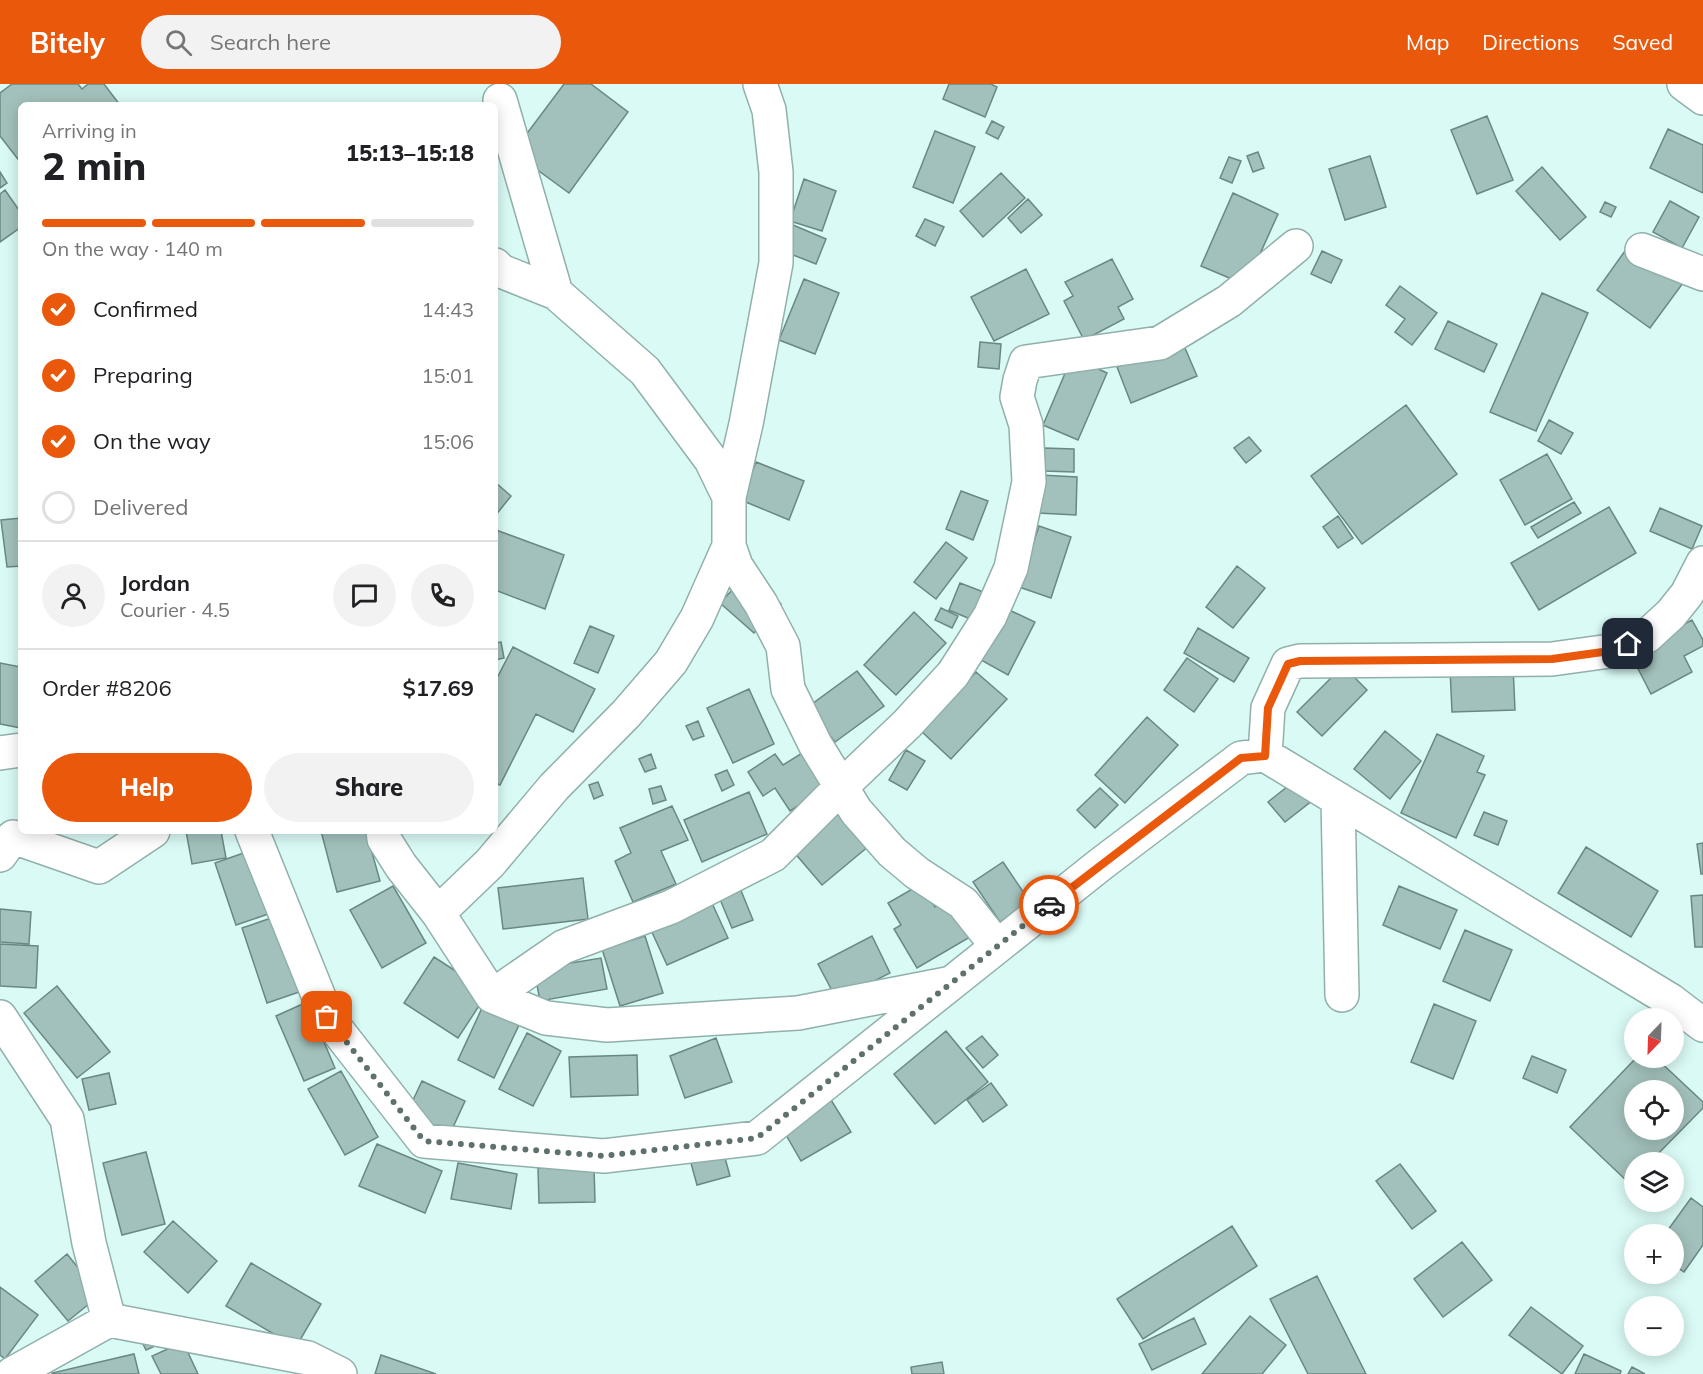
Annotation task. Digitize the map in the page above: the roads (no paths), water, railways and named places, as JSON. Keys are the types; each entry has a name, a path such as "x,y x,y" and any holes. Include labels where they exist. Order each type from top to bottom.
{"main road":[{"path":"760,84 769,110 776,172 776,263 746,424 729,497 729,546 736,566 761,604 783,646 788,689 815,744 856,811 892,852 917,873 963,903 998,946"},
{"path":"1684,84 1703,98"},
{"path":"500,100 555,293"},
{"path":"492,996 563,947 671,907 773,855 906,724 953,674 990,616 1011,568 1029,482 1026,425 1017,397 1026,362 1160,343 1229,301 1296,246"},
{"path":"1642,249 1703,274"},
{"path":"498,268 555,293 645,371 711,460 729,497"},
{"path":"438,913 490,863 554,787 626,714 671,662 698,618 729,546"},
{"path":"1265,756 1268,708 1288,664 1300,661 1552,659 1610,651 1647,636 1671,614 1687,594 1703,563"},
{"path":"0,753 18,750"},
{"path":"253,834 327,1017 424,1141 604,1156 757,1138 1101,864 1241,758 1265,756 1670,1000 1703,1026"},
{"path":"1338,799 1342,995"},
{"path":"0,855 13,837 99,867 148,834"},
{"path":"384,834 384,839 401,866 438,913 492,996 546,1018 607,1025 798,1013 952,983"},
{"path":"0,1017 66,1119 89,1243 109,1320"},
{"path":"12,1374 109,1320 308,1358 340,1374"}]}
